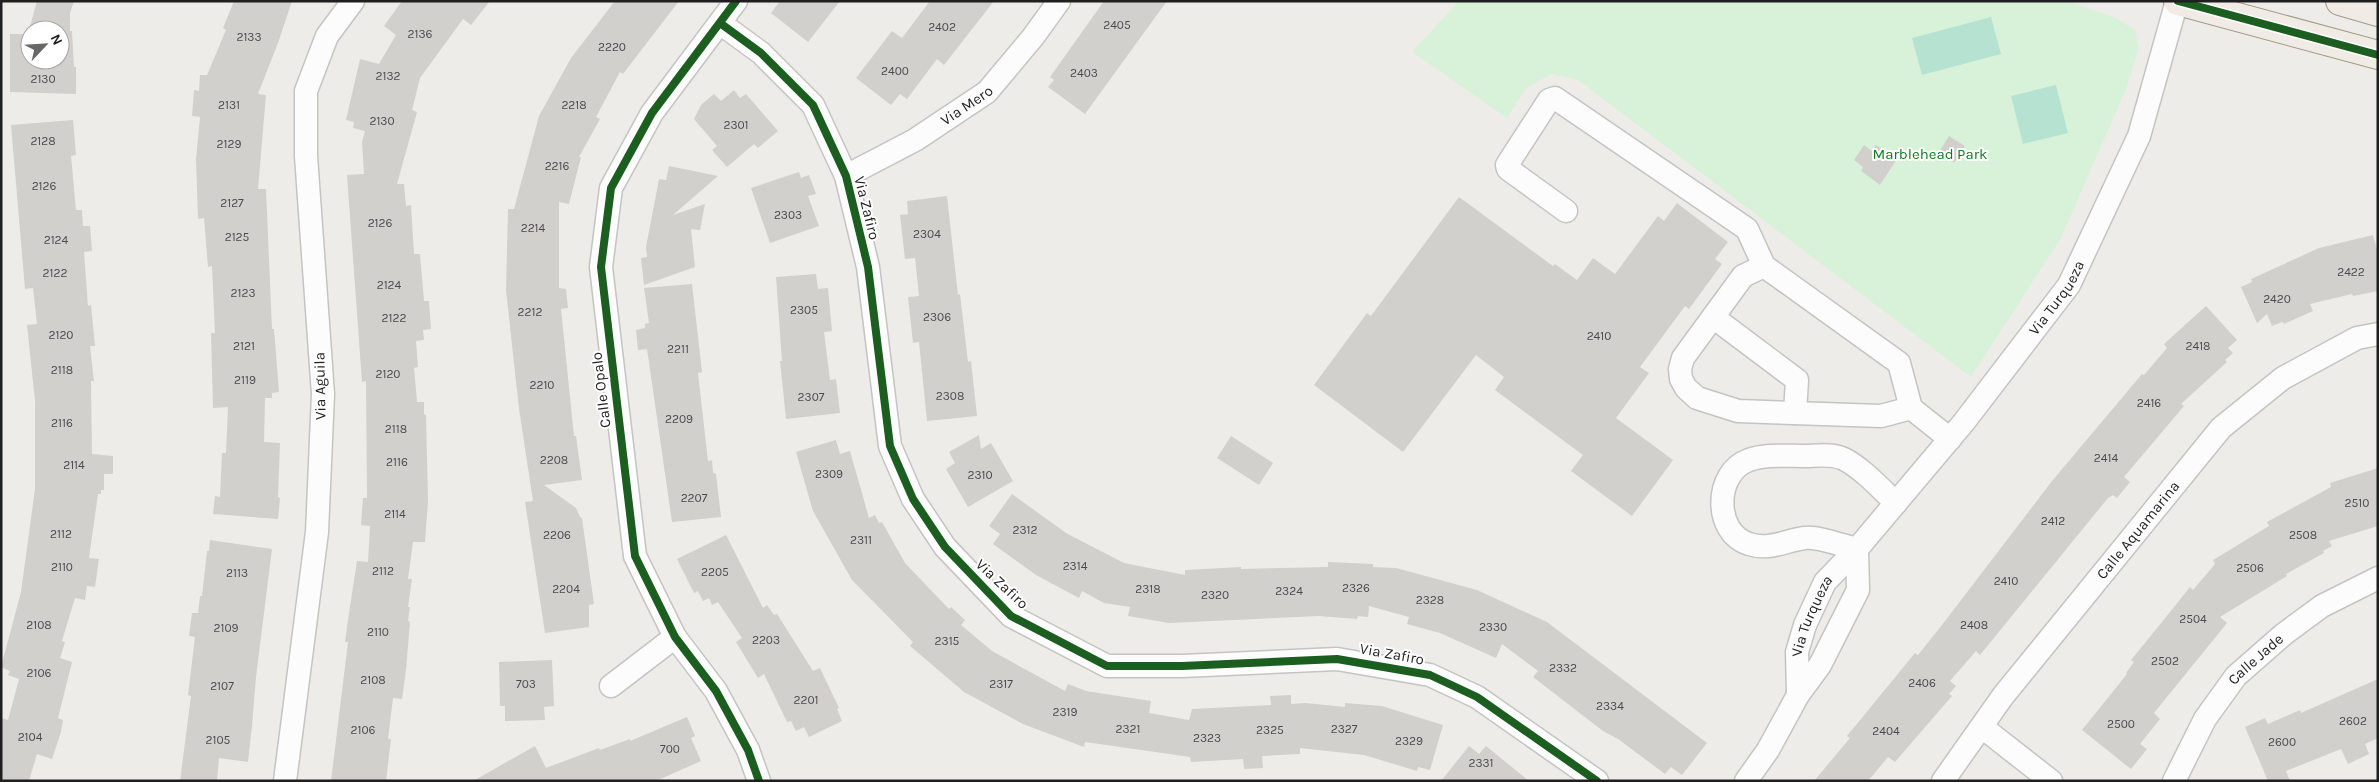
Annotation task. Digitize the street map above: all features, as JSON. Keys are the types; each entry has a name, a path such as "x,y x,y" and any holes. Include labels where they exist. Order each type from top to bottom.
{"main road":[{"path":"2177,1 2378,55"},
{"path":"2340,1 2378,12"}],"street":[{"name":"Via Aguila","path":"285,781 317,532 323,394 306,156 306,91 327,36 353,1"},
{"name":"Calle Opalo","path":"736,1 652,114 611,188 600,267 635,556 675,637 716,691 748,750 760,781"},
{"name":"Via Mero","path":"846,176 915,140 987,92 1033,36 1058,1"},
{"name":"Via Turqueza","path":"1798,694 1798,652 1805,625 1825,582 1857,549 1950,439 2069,285 2139,136 2177,1"},
{"name":"Via Zafiro","path":"720,23 761,52 813,105 846,176 868,267 890,446 913,499 945,548 1012,616 1108,666 1182,666 1337,659 1430,675 1477,697 1597,781"},
{"path":"1566,211 1508,169 1507,164 1549,100 1555,98 1747,230 1764,266 1899,363 1911,408 1950,439"},
{"path":"1764,266 1743,276 1683,358 1680,369 1681,379 1686,388 1697,398 1738,411 1881,416 1911,408"},
{"path":"1713,317 1797,380 1795,413"},
{"name":"Calle Aquamarina","path":"1943,781 2003,696 2221,428 2283,378 2357,338 2378,334"},
{"path":"1857,549 1807,537 1777,546 1749,544 1741,540 1730,530 1722,501 1724,486 1737,468 1749,460 1770,456 1826,456 1842,458 1859,469 1896,503"},
{"name":"Via Turqueza","path":"1746,781 1768,750 1798,694 1820,665 1858,590 1857,549"},
{"name":"Calle Jade","path":"2174,781 2205,720 2236,676 2284,634 2322,606 2378,578"},
{"path":"1805,625 1834,638"},
{"path":"611,686 675,637"},
{"path":"1982,727 2051,781"}],"green space":[{"name":"Marblehead Park","path":"1459,1 2067,1 2116,18 2135,30 2139,48 2126,89 2061,238 1971,377 1578,80 1552,74 1526,88 1507,118 1412,52"},
{"path":"1991,17 2001,54 1922,75 1912,38"},
{"path":"2056,85 2068,133 2023,144 2011,96"}],"building":[{"path":"37,1 74,1 70,20 32,20"},
{"path":"234,1 292,1 258,94 266,95 258,189 266,189 272,329 274,329 279,392 272,393 272,398 265,398 264,442 280,443 278,519 213,514 215,496 220,497 222,453 226,453 228,407 213,408 211,333 215,333 212,266 208,267 204,218 198,219 196,159 200,117 192,116 194,90 199,91 200,75 207,75 226,30 223,28"},
{"path":"402,1 490,1 471,25 463,19 420,78 412,110 417,112 397,184 404,184 406,206 411,205 414,254 420,254 424,301 429,301 431,329 423,330 424,340 416,341 418,367 414,368 417,402 424,402 424,414 426,415 428,501 425,542 413,542 408,579 412,579 408,607 410,607 408,621 410,622 406,670 402,699 393,698 388,739 391,739 386,781 331,781 348,642 345,642 349,613 357,561 368,562 370,526 361,525 363,498 367,498 366,381 362,382 347,175 364,174 362,142 365,131 353,128 354,122 346,120 360,59 379,64 396,35 384,26"},
{"path":"615,1 679,1 623,74 620,72 596,117 600,119 579,157 581,157 569,204 559,202 559,288 566,289 568,308 561,309 574,436 576,436 582,480 544,485 576,508 582,518 594,604 589,605 589,627 545,633 525,502 533,501 519,409 506,290 508,209 514,209 539,116 571,58"},
{"path":"780,1 840,1 808,42 771,13"},
{"path":"930,1 994,1 944,65 937,59 907,99 900,94 891,105 856,78 892,31 902,38"},
{"path":"1104,1 1167,1 1085,114 1048,87 1054,80 1050,77"},
{"path":"70,31 72,31 74,67 76,67 76,94 10,92 10,34 20,34 20,70 70,70"},
{"path":"734,90 740,98 746,94 778,131 758,148 754,144 727,167 712,150 717,146 694,119 701,105 714,94 721,101"},
{"path":"73,120 76,155 71,156 76,210 82,210 83,226 90,226 92,251 84,252 88,306 91,305 95,346 90,346 94,381 91,381 92,454 113,456 113,474 104,474 104,490 101,490 101,494 98,494 89,558 99,559 95,587 87,586 85,600 75,598 62,641 65,642 60,658 72,662 58,718 63,720 61,732 52,759 37,754 29,781 1,781 1,718 8,720 19,679 8,675 10,671 1,667 21,592 35,489 35,401 27,325 37,324 33,288 25,289 11,125"},
{"path":"1949,136 1965,146 1954,163 1939,152"},
{"path":"1864,145 1872,151 1876,145 1897,159 1880,185 1861,171 1863,167 1854,160"},
{"path":"669,166 718,176 673,215 705,204 700,230 691,229 695,267 644,285 641,258 647,257 646,247 659,179 666,180"},
{"path":"799,172 801,178 809,175 816,194 808,196 819,226 770,243 751,188"},
{"path":"947,196 958,295 960,294 968,362 971,361 977,416 927,421 919,342 913,343 908,297 919,296 915,258 905,259 900,215 908,214 907,201"},
{"path":"1459,197 1553,266 1555,264 1577,280 1593,258 1615,274 1658,216 1664,221 1677,203 1728,242 1715,259 1722,264 1689,309 1685,306 1640,367 1649,373 1616,418 1673,460 1632,516 1571,471 1583,455 1495,390 1504,377 1476,355 1403,452 1314,385 1367,313 1371,316"},
{"path":"2373,235 2378,253 2378,291 2353,296 2352,294 2310,304 2313,311 2284,324 2282,322 2272,326 2267,314 2257,323 2241,287 2252,282 2251,279 2319,248"},
{"path":"816,274 818,289 828,288 832,331 824,332 830,380 836,379 840,413 786,419 780,361 782,361 776,277"},
{"path":"692,284 702,372 698,373 708,461 712,460 713,473 716,474 721,517 672,522 647,349 638,350 636,330 645,328 645,324 649,323 644,288"},
{"path":"2206,306 2237,340 2228,348 2233,353 2225,360 2227,362 2181,404 2184,406 2124,477 2130,482 2117,498 2113,495 2108,498 1980,655 1976,651 1950,681 1956,686 1949,694 1952,696 1895,762 1888,757 1868,781 1814,781 1850,738 1847,736 1915,653 1918,655 1942,625 2052,481 2142,374 2144,375 2167,348 2164,344"},
{"path":"979,435 981,449 991,443 1013,481 968,507 946,469 955,463 949,452"},
{"path":"1231,436 1273,463 1259,485 1217,458"},
{"path":"836,440 840,454 850,451 869,518 875,515 879,523 882,522 905,563 949,609 951,607 965,620 961,625 992,651 1065,691 1068,684 1086,691 1151,701 1149,713 1189,720 1192,709 1271,705 1270,696 1291,695 1291,704 1306,703 1345,707 1345,703 1382,706 1443,725 1430,770 1418,767 1417,771 1364,755 1300,748 1300,754 1262,756 1263,768 1244,769 1243,759 1191,762 1190,757 1085,742 1084,747 1023,724 964,692 910,646 913,642 852,580 813,511 796,452"},
{"path":"2378,468 2378,526 2329,541 2332,546 2323,551 2324,553 2286,574 2287,576 2220,617 2227,623 2154,713 2160,719 2140,744 2147,749 2131,769 2082,730 2127,674 2134,662 2131,660 2190,587 2193,590 2215,564 2213,560 2269,526 2267,522 2331,487 2330,483"},
{"path":"1012,494 1066,533 1124,563 1185,575 1185,570 1241,567 1241,569 1328,567 1328,562 1373,564 1373,567 1396,568 1477,590 1547,622 1707,743 1682,775 1671,767 1665,774 1618,739 1603,731 1533,677 1538,671 1502,644 1496,658 1440,633 1407,624 1409,617 1369,606 1368,617 1358,616 1357,619 1318,616 1169,623 1128,616 1130,607 1104,603 1082,591 1079,598 1036,575 993,544 1000,534 989,526"},
{"path":"726,535 763,608 767,605 774,615 777,614 813,671 820,668 839,708 837,709 842,721 809,737 804,727 796,731 791,721 787,722 764,674 758,678 736,642 742,638 718,602 712,605 709,598 703,601 698,591 694,593 677,559"},
{"path":"210,540 272,549 256,677 248,762 219,758 217,781 180,781 191,696 188,695 195,637 189,636 192,613 198,613 200,596 202,596"},
{"path":"552,660 554,706 544,707 545,720 505,721 505,706 500,706 499,662"},
{"path":"2378,679 2378,738 2365,744 2369,754 2348,764 2341,749 2286,771 2290,781 2268,781 2245,727 2265,718 2268,724 2300,710 2301,713"},
{"path":"687,717 695,736 691,738 701,761 656,781 473,781 535,746 546,768 599,748 600,750 630,739 630,741"},
{"path":"1469,746 1479,754 1486,746 1529,781 1441,781"}],"cycle path":[{"path":"736,1 652,113 611,188 601,267 635,556 675,637 716,691 748,750 759,781"},
{"path":"2178,1 2378,55"},
{"path":"720,23 761,53 813,105 846,176 868,267 890,446 913,499 945,547 1011,616 1107,666 1182,666 1337,659 1430,675 1477,697 1597,781"}]}
